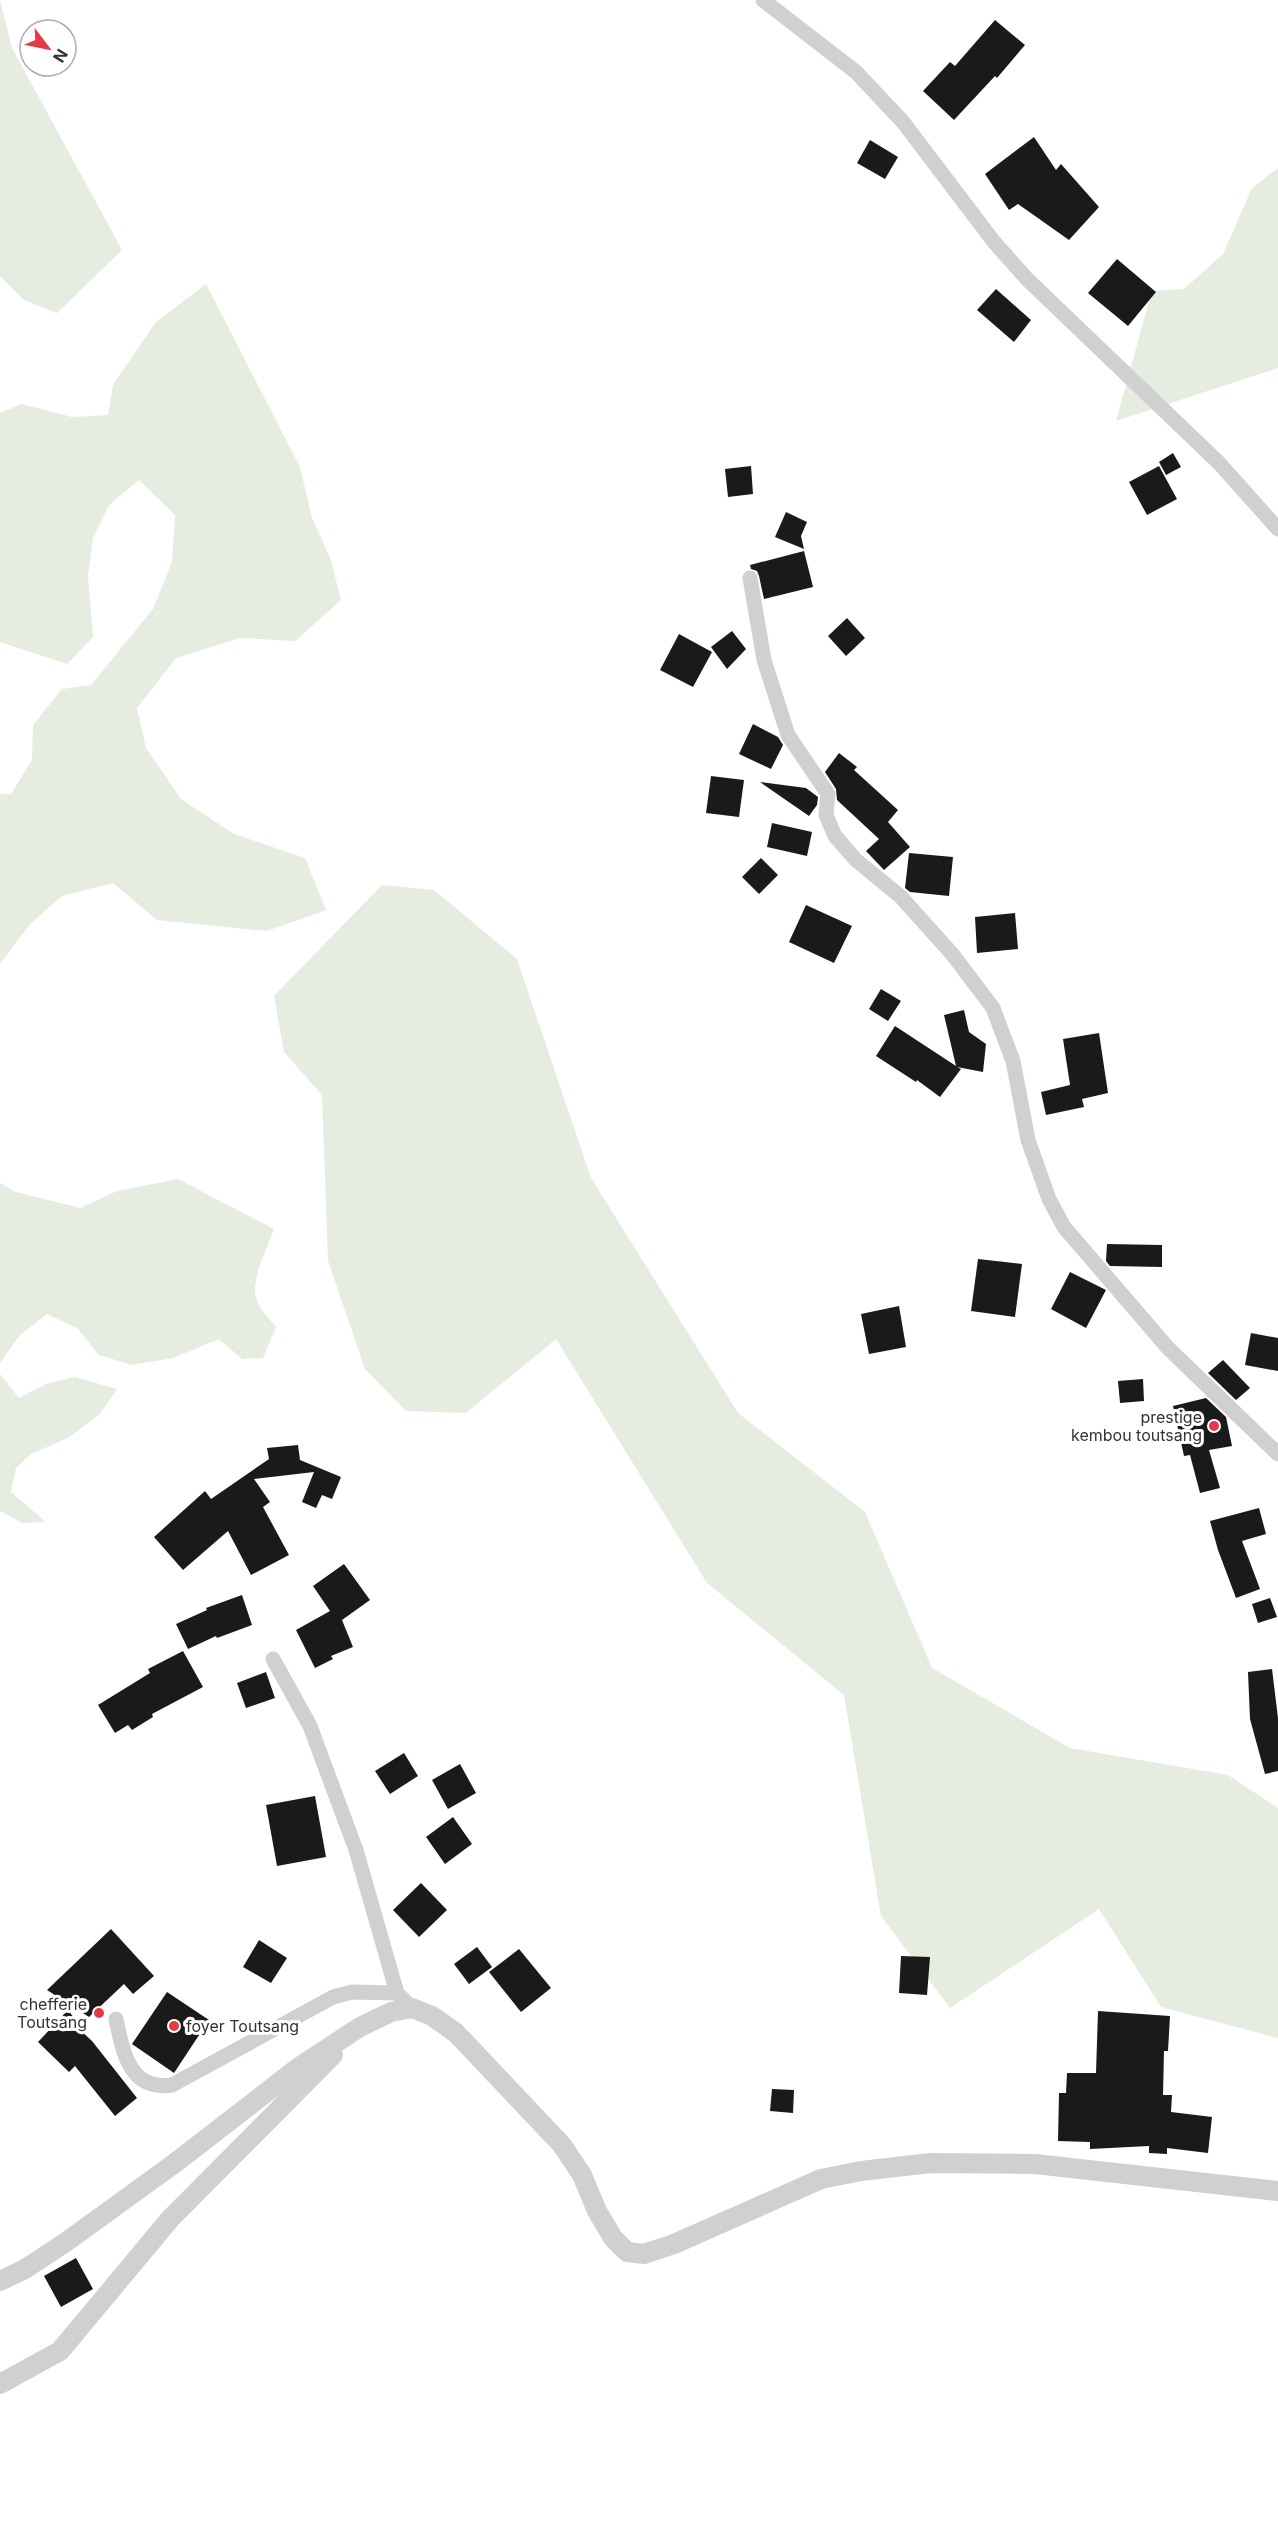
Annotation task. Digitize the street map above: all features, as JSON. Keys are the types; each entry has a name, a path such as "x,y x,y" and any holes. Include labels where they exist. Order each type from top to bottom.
{"street":[{"path":"763,0 856,72 903,122 994,242 1027,279 1220,464 1278,529"},
{"path":"750,578 764,660 788,735 828,794 826,815 835,836 855,860 901,897 953,956 993,1008 1013,1062 1028,1140 1049,1199 1064,1227 1168,1348 1278,1454"},
{"path":"273,1659 310,1726 356,1850 397,1993 412,2008 432,2016 456,2033 562,2145 582,2175 597,2211 613,2238 627,2252 644,2254 674,2244 821,2179 861,2171 931,2163 1035,2164 1278,2192"},
{"path":"116,2019 124,2055 139,2078 156,2087 172,2085 333,1997 373,1990 397,1993"},
{"path":"0,2281 25,2269 66,2242 175,2163 299,2067 360,2027 391,2012 412,2008"},
{"path":"0,2384 60,2351 170,2219 360,2027"}],"shaded area":[{"path":"0,0 12,48 18,59 18,78 28,78 122,250 57,313 24,300 0,276"},
{"path":"1278,168 1278,368 1116,421 1149,301 1155,291 1184,289 1223,254 1252,188"},
{"path":"206,284 300,467 312,518 331,560 341,600 295,641 240,638 176,658 137,708 146,748 181,799 234,834 305,858 326,910 267,931 157,920 113,883 62,896 30,924 0,964 0,794 11,794 32,760 33,725 62,689 91,685 153,609 172,562 175,515 139,480 109,505 93,538 88,576 93,637 67,664 0,642 0,413 21,404 72,417 108,415 113,385 155,323"},
{"path":"382,885 434,890 517,959 591,1178 738,1413 865,1512 932,1668 1070,1748 1228,1775 1278,1808 1278,2038 1161,2007 1099,1909 950,2008 881,1916 844,1695 707,1583 556,1339 466,1413 406,1411 365,1369 328,1261 322,1095 284,1052 274,996"},
{"path":"178,1179 274,1229 255,1284 258,1304 276,1327 263,1358 242,1359 219,1339 173,1358 132,1365 99,1355 78,1329 47,1314 19,1336 0,1363 0,1183 16,1192 80,1208 117,1191"},
{"path":"0,1374 19,1398 46,1384 75,1377 117,1389 99,1415 68,1438 31,1454 16,1468 11,1492 46,1522 22,1523 0,1511"}],"building":[{"path":"995,20 1025,45 997,78 995,76 954,120 923,91 950,62 955,66"},
{"path":"1034,137 1056,170 1061,164 1099,207 1069,240 1018,204 1009,210 985,174"},
{"path":"870,140 898,157 885,179 857,163"},
{"path":"1117,259 1156,292 1128,326 1088,293"},
{"path":"996,289 1031,320 1014,342 977,310"},
{"path":"1173,453 1181,467 1166,475 1159,462"},
{"path":"751,466 753,494 728,497 725,469"},
{"path":"1159,466 1177,499 1147,515 1129,482"},
{"path":"786,512 807,522 801,536 804,549 775,537"},
{"path":"804,551 813,587 764,599 757,571 751,569 750,565"},
{"path":"847,618 865,638 846,656 828,636"},
{"path":"732,631 746,649 727,669 711,647"},
{"path":"679,634 712,652 693,687 660,670"},
{"path":"753,724 778,737 783,745 771,769 739,754"},
{"path":"839,753 857,767 854,770 898,810 888,822 910,847 884,870 866,851 879,839 837,800 836,789 825,772"},
{"path":"711,776 744,780 739,817 706,813"},
{"path":"760,782 806,788 818,797 817,805 809,816"},
{"path":"772,823 812,832 807,856 767,847"},
{"path":"909,853 953,857 949,896 910,892 905,888"},
{"path":"761,858 778,875 759,894 742,877"},
{"path":"806,905 852,926 834,963 789,942"},
{"path":"1015,913 1018,949 977,953 975,917"},
{"path":"881,989 901,1001 888,1021 869,1009"},
{"path":"964,1010 969,1032 986,1044 983,1072 957,1067 961,1069 940,1097 917,1080 916,1082 876,1056 895,1026 956,1066 944,1015"},
{"path":"1099,1033 1108,1093 1082,1099 1084,1107 1046,1115 1041,1092 1070,1085 1063,1039"},
{"path":"1107,1244 1162,1245 1162,1267 1110,1266 1106,1261"},
{"path":"978,1259 1022,1264 1015,1317 971,1311"},
{"path":"1070,1272 1106,1290 1086,1328 1051,1309"},
{"path":"899,1306 906,1347 869,1354 861,1314"},
{"path":"1251,1333 1278,1338 1278,1371 1245,1365"},
{"path":"1223,1360 1250,1388 1236,1400 1208,1373"},
{"path":"1143,1379 1144,1401 1120,1403 1118,1381"},
{"path":"1206,1398 1226,1417 1232,1446 1209,1450 1220,1488 1200,1493 1190,1455 1184,1456 1173,1406"},
{"path":"298,1445 300,1460 341,1477 332,1499 322,1495 316,1508 302,1502 314,1472 254,1479 270,1502 263,1507 289,1555 251,1575 228,1531 183,1570 154,1537 205,1491 211,1499 269,1459 267,1448"},
{"path":"1259,1508 1266,1534 1242,1541 1260,1589 1236,1598 1210,1521"},
{"path":"344,1564 370,1600 342,1620 353,1647 331,1656 333,1659 315,1668 296,1630 330,1611 313,1586"},
{"path":"242,1595 252,1625 217,1638 216,1636 188,1649 176,1624 207,1610 206,1608"},
{"path":"1270,1598 1277,1617 1258,1623 1252,1604"},
{"path":"183,1651 203,1687 152,1714 153,1717 132,1730 128,1725 115,1733 98,1705 150,1673 148,1669"},
{"path":"1272,1669 1278,1718 1278,1771 1265,1774 1250,1719 1248,1672"},
{"path":"266,1672 275,1698 246,1708 237,1683"},
{"path":"404,1753 418,1776 390,1794 375,1771"},
{"path":"460,1764 476,1793 448,1809 432,1780"},
{"path":"315,1796 326,1857 277,1866 266,1805"},
{"path":"453,1817 472,1844 445,1864 426,1837"},
{"path":"421,1883 447,1910 419,1937 393,1910"},
{"path":"111,1929 154,1976 133,1994 124,1984 89,2017 47,1990"},
{"path":"259,1940 287,1958 271,1983 243,1967"},
{"path":"477,1947 492,1967 469,1984 454,1964"},
{"path":"519,1949 551,1988 521,2012 489,1972"},
{"path":"901,1956 930,1957 927,1995 899,1993"},
{"name":"foyer Toutsang","path":"167,1992 209,2020 174,2073 132,2044"},
{"path":"68,2010 80,2026 78,2028 92,2041 137,2098 115,2116 75,2066 69,2072 38,2042"},
{"path":"1098,2011 1170,2016 1168,2051 1164,2051 1163,2095 1172,2095 1171,2112 1212,2117 1208,2153 1167,2148 1167,2154 1149,2153 1149,2146 1090,2149 1090,2142 1058,2141 1059,2093 1066,2093 1067,2073 1096,2073"},
{"path":"772,2089 794,2090 793,2113 770,2111"},
{"path":"76,2258 93,2289 61,2307 44,2276"}],"place":[{"name":"prestige kembou toutsang","path":"1214,1426"},
{"name":"chefferie Toutsang","path":"99,2013"},
{"name":"foyer Toutsang","path":"174,2026"}]}
